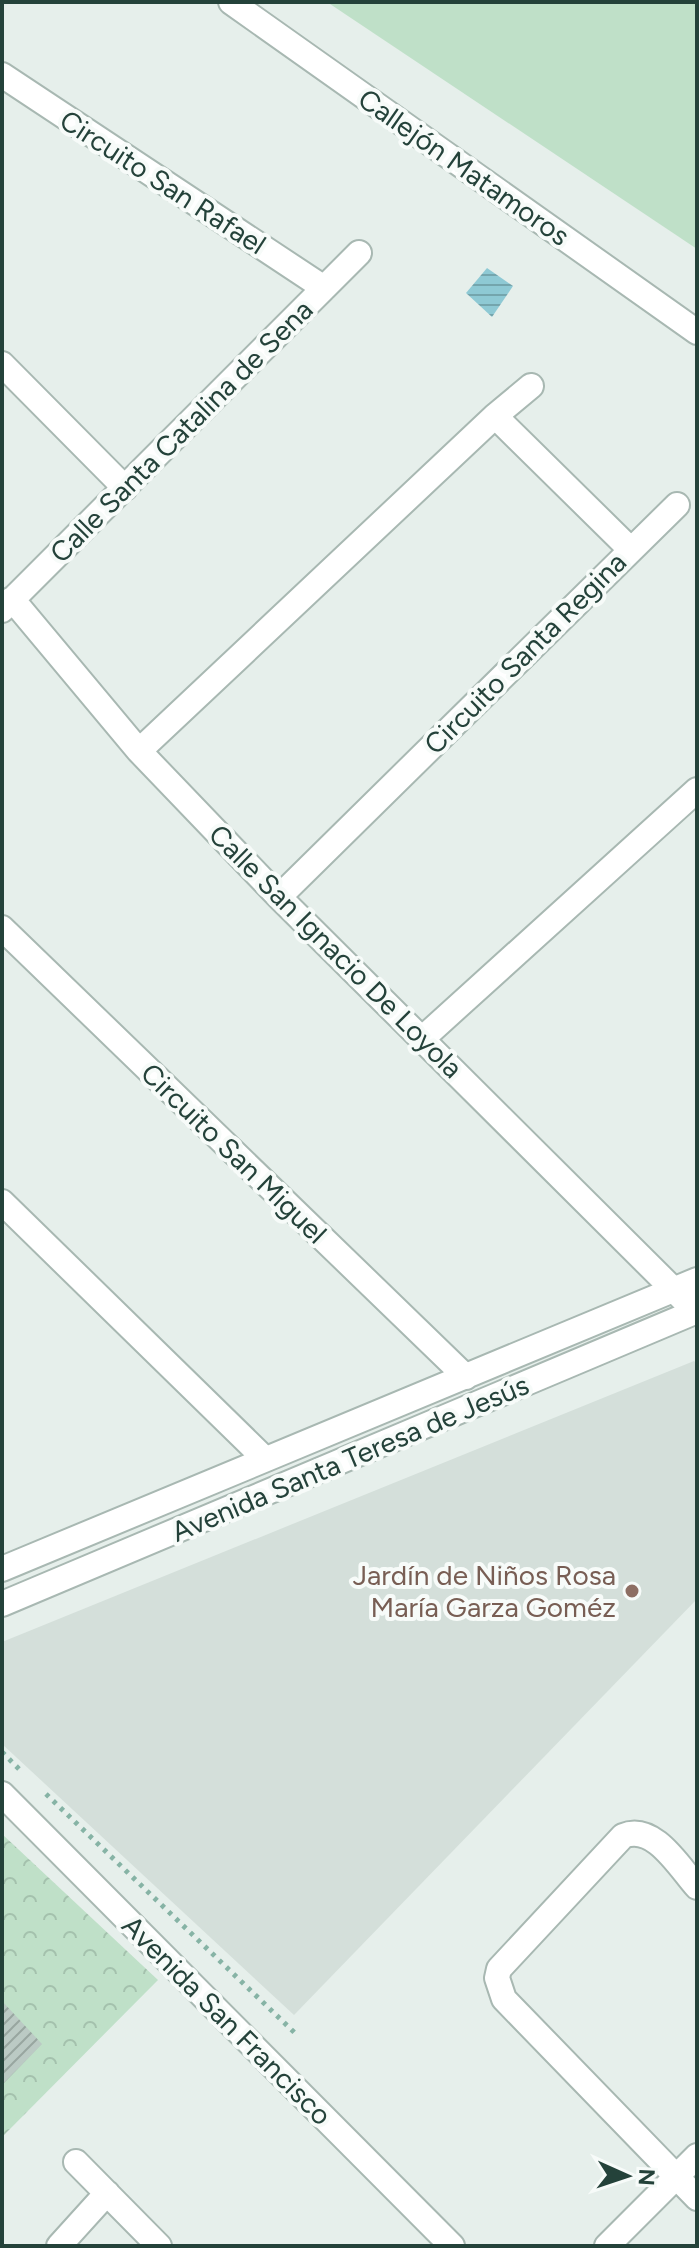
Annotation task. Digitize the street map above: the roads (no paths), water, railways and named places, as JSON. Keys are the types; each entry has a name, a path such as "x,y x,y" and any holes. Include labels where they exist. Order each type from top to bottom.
{"street":[{"name":"Callejón Matamoros","path":"231,2 697,332"},
{"name":"Circuito San Rafael","path":"2,75 324,288"},
{"name":"Calle Santa Catalina de Sena","path":"7,604 359,253"},
{"path":"2,364 125,488"},
{"path":"139,751 495,416 531,386"},
{"name":"Circuito Santa Regina","path":"279,897 631,550 495,416"},
{"path":"631,550 677,505"},
{"name":"Calle San Ignacio De Loyola","path":"7,604 139,751 279,897 696,1312"},
{"path":"423,1038 697,790"},
{"name":"Circuito San Miguel","path":"2,928 466,1377"},
{"path":"2,1202 264,1458"},
{"name":"Avenida Santa Teresa de Jesús","path":"2,1569 697,1280"},
{"name":"Avenida Santa Teresa de Jesús","path":"2,1604 696,1312"},
{"path":"359,1420 371,1449"},
{"path":"129,1516 143,1545"},
{"name":"Avenida San Francisco","path":"2,1794 452,2246"},
{"path":"697,1887 652,1837 637,1833 623,1836 499,1969 497,1978 504,1999 697,2198"},
{"path":"607,2246 697,2156"},
{"path":"76,2162 159,2246"},
{"path":"59,2246 107,2193"}],"water":[{"path":"487,268 513,286 492,317 466,293"}],"place":[{"name":"Jardín de Niños Rosa María Garza Goméz","path":"632,1591"}]}
